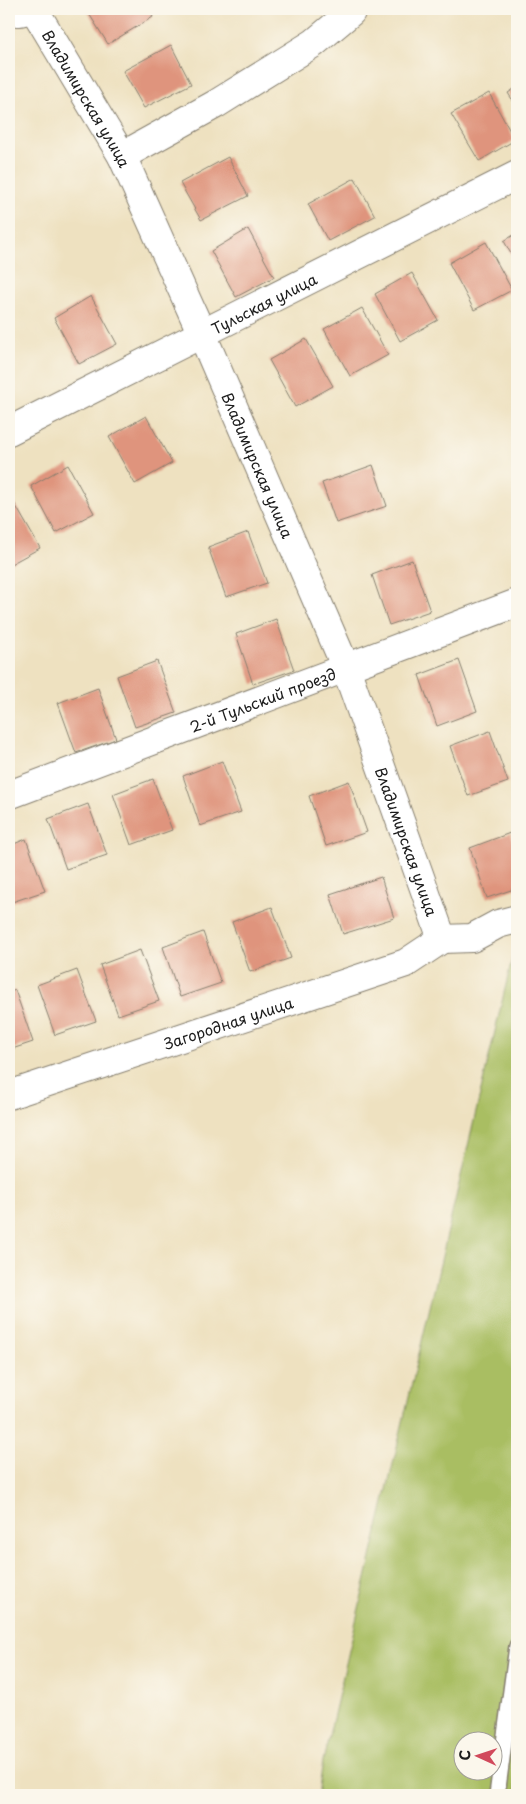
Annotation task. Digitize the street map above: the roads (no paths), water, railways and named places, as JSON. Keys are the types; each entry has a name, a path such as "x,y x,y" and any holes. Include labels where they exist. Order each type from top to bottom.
{"street":[{"path":"9,12 33,9"},
{"name":"Владимирская улица","path":"33,9 122,156 202,334 346,668 442,939"},
{"path":"122,156 216,104 314,43 351,12"},
{"name":"Тульская улица","path":"9,431 517,175"},
{"name":"2-й Тульский проезд","path":"9,796 517,603"},
{"path":"442,939 472,938 498,924 517,918"},
{"name":"Загородная улица","path":"9,1095 406,963 442,939"}],"lane":[{"path":"497,1795 517,1646"}]}
